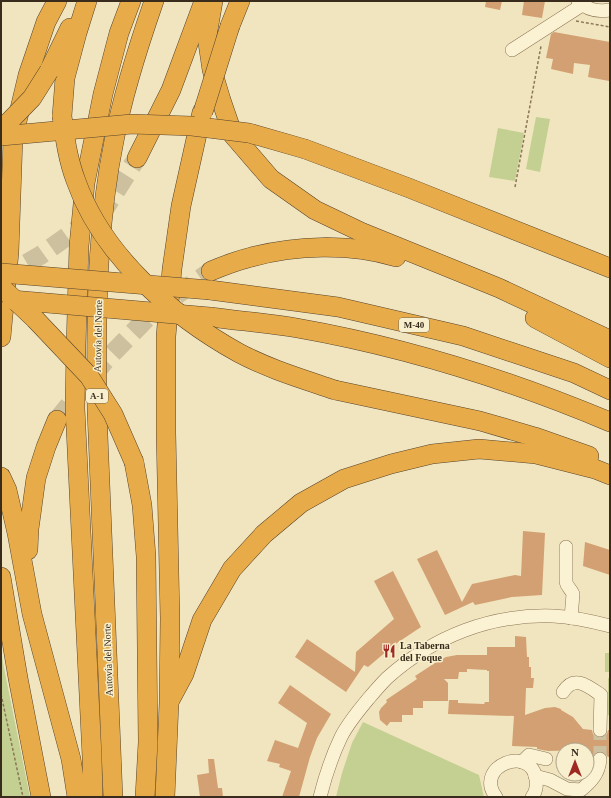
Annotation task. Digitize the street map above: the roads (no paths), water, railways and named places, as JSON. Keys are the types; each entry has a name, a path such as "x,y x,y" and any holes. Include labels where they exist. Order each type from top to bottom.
{"highway":[{"path":"1,337 8,252 13,138 28,75 46,22 57,1"},
{"path":"1,130 32,98 49,71 63,40 86,1"},
{"path":"86,1 65,78 62,116 67,151 76,182 90,213 113,247 132,270 167,303 201,329 240,353 283,373 335,390 480,421 535,437 610,466"},
{"name":"Autovía del Norte","path":"93,797 75,408 79,246 85,183 101,101 119,33 131,1"},
{"name":"Autovía del Norte","path":"113,797 97,410 100,250 106,188 114,141 124,96 138,46 154,1"},
{"path":"137,158 171,90 204,1"},
{"path":"213,1 207,36 212,70 221,100 233,135 271,179 315,210 348,226 499,288 610,340"},
{"path":"165,797 169,703 170,618 166,433 166,336 172,269 181,206 202,112 230,26 240,1"},
{"path":"1,136 132,124 192,126 249,133 305,148 610,268"},
{"path":"211,271 249,257 292,249 334,247 377,251 428,267 492,296 610,358"},
{"name":"M-40","path":"1,273 210,290 338,307 463,336 574,373 610,390"},
{"path":"1,287 35,319 90,376 113,414 134,462 142,505 146,556 148,742 145,797"},
{"path":"1,299 210,317 296,328 362,341 435,360 505,382 572,406 610,422"},
{"path":"505,382 518,393 610,433"},
{"path":"32,614 28,570 29,528 36,478 57,420"},
{"path":"169,703 184,674 202,620 232,569 264,534 302,504 344,479 391,464 432,454 479,449 536,454 595,469 610,475"},
{"path":"1,477 7,490 17,533 32,614 71,759 76,797"},
{"path":"1,577 18,678 41,797"}],"street":[{"path":"512,50 562,19 580,3 591,10 610,10"},
{"path":"566,547 566,582 573,594 571,618"},
{"path":"320,797 341,737 359,710 387,678 421,652 447,637 477,626 501,620 554,616 583,619 610,626"},
{"path":"563,692 567,685 576,682 588,685 601,695 600,730"},
{"path":"522,762 529,755 546,758"},
{"path":"535,776 550,780 567,791 581,790 593,780 600,768 600,759"},
{"path":"496,797 491,786 492,777 496,769 504,763 513,761 522,762 530,768 535,776 537,785 532,797"}],"tunnel":[{"path":"2,278 41,255 104,210 137,158"},
{"path":"57,420 105,361 155,310 211,271"},
{"path":"600,730 600,759"}],"place":[{"name":"La Taberna del Foque","path":"389,651"}]}
